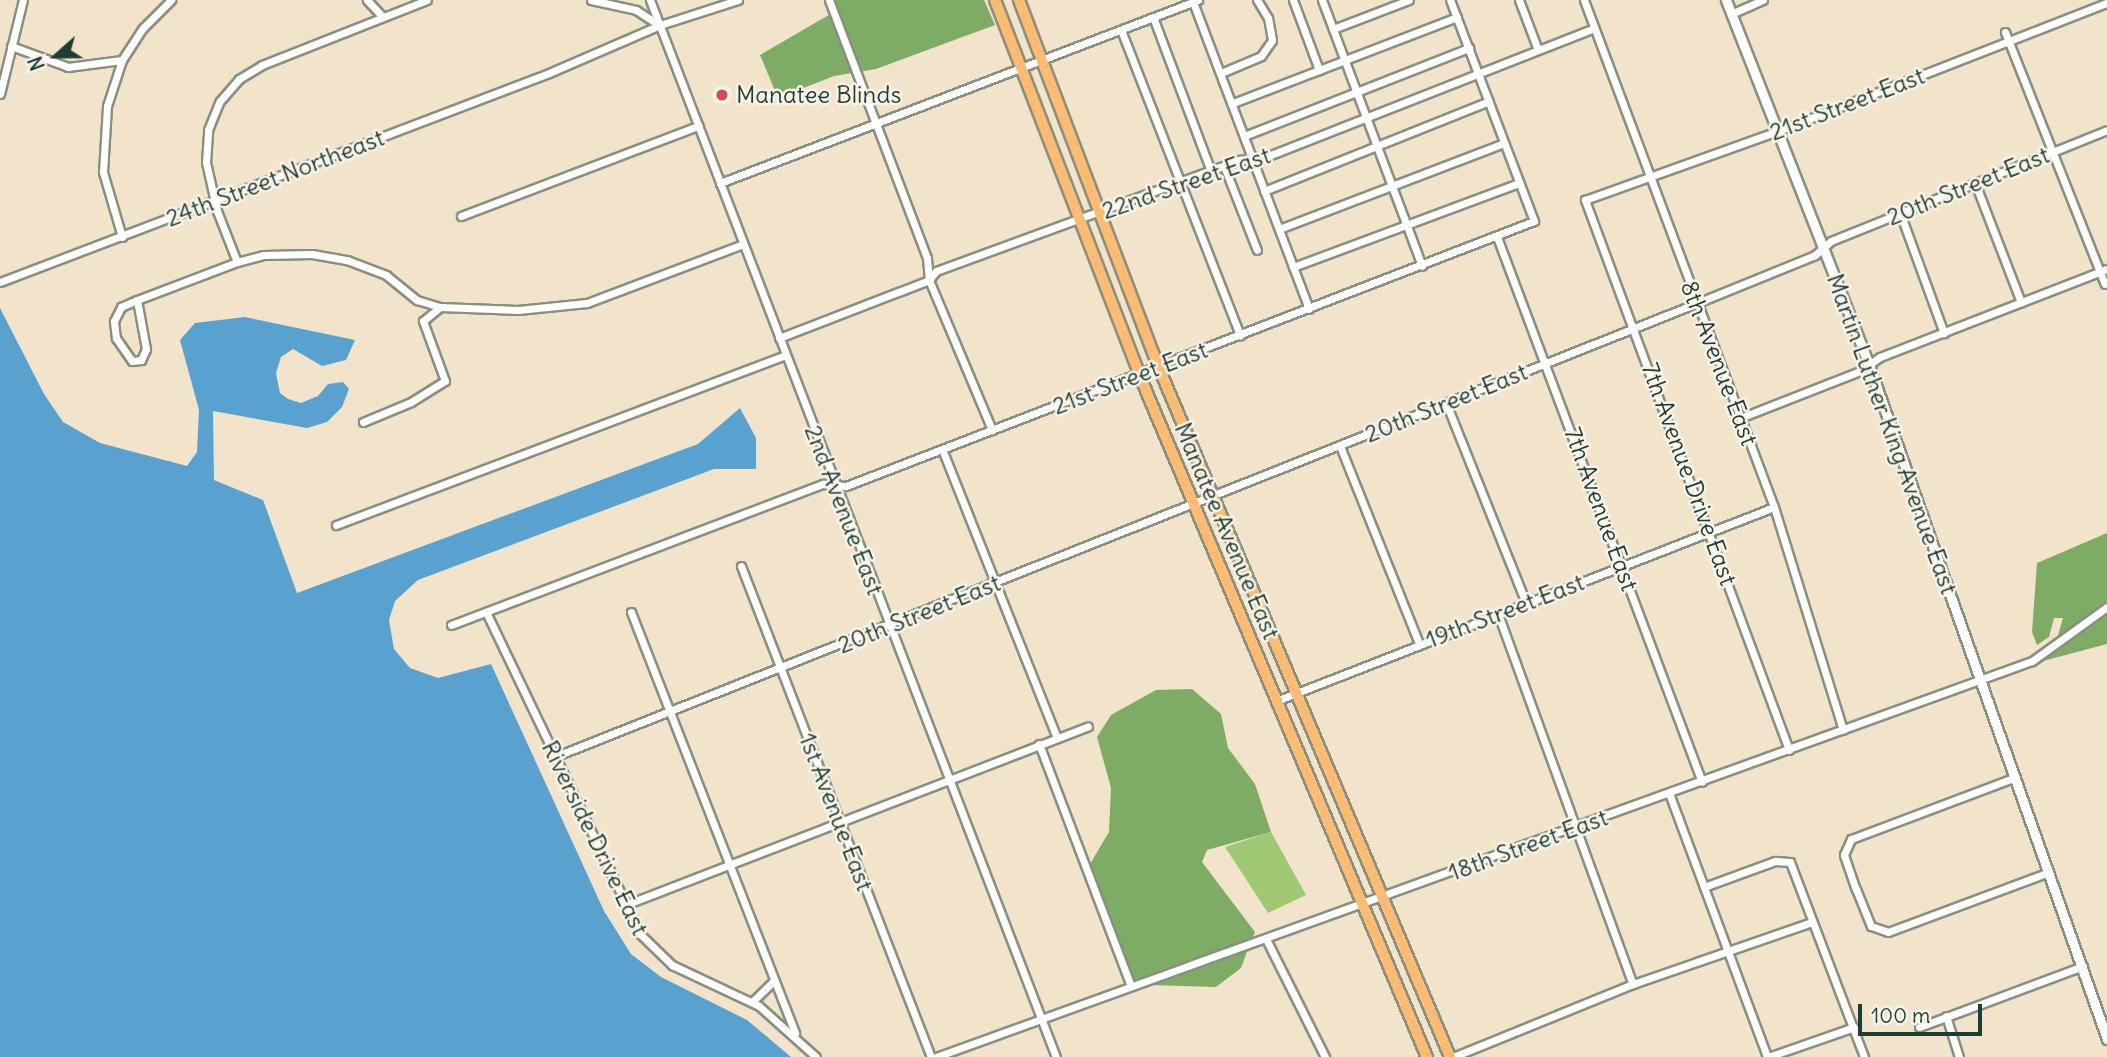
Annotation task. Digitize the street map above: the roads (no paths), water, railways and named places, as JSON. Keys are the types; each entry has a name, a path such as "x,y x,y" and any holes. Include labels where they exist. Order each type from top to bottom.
{"main road":[{"name":"Manatee Avenue East","path":"995,0 1139,374 1427,1057"},
{"name":"Manatee Avenue East","path":"1019,0 1159,368 1451,1057"}],"street":[{"path":"0,94 23,0"},
{"path":"122,237 107,193 102,151 107,106 122,60 143,28 171,0"},
{"path":"367,0 383,17"},
{"path":"237,262 215,201 205,146 213,115 229,89 262,65 427,0"},
{"path":"591,0 636,10 660,25"},
{"name":"2nd Avenue East","path":"650,0 833,485 1056,1057"},
{"name":"24th Street Northeast","path":"0,282 549,73 660,25 738,0"},
{"path":"829,0 927,258 929,280 992,430"},
{"path":"1221,73 1261,56 1272,40 1268,18 1256,0"},
{"path":"1293,0 1319,69"},
{"path":"1323,0 1422,266"},
{"path":"1333,29 1409,0"},
{"path":"1293,267 1519,183 1450,0"},
{"path":"1520,0 1538,50"},
{"name":"8th Avenue East","path":"1584,0 1773,508 1843,730"},
{"name":"Martin Luther King Avenue East","path":"1726,0 1868,365 2105,1023"},
{"path":"1731,14 1763,0"},
{"path":"720,183 1196,1 1309,309"},
{"name":"21st Street East","path":"1585,200 1648,174 1778,131 2107,4"},
{"path":"1153,17 1211,171"},
{"path":"1233,103 1457,17"},
{"name":"22nd Street East","path":"779,338 929,280 936,271 1366,117 1594,28"},
{"path":"1121,30 1240,337"},
{"path":"2005,32 2052,152 2104,270 2105,284"},
{"path":"11,46 58,66 122,60"},
{"path":"1244,136 1469,48"},
{"path":"1264,191 1489,101"},
{"path":"461,216 698,126"},
{"name":"20th Street East","path":"554,757 1697,303 1900,214 2107,130"},
{"path":"1279,229 1504,143"},
{"path":"1224,166 1257,250"},
{"name":"21st Street East","path":"451,625 823,484 846,486 1497,237 1534,221 1519,183"},
{"path":"1975,183 2021,303"},
{"name":"7th Avenue Drive East","path":"1585,200 1635,327 1789,750"},
{"path":"1900,214 1944,333"},
{"name":"7th Avenue East","path":"1497,237 1547,363 1702,782"},
{"path":"138,300 146,349 141,360 129,360 119,344 114,321 120,308 138,300 237,262 289,253 347,260 386,275 417,300 440,307 518,310 587,303 743,244"},
{"path":"1740,418 2104,270"},
{"path":"363,422 411,402 445,381 423,321 440,307"},
{"path":"336,525 785,355"},
{"path":"1446,403 1526,603"},
{"path":"1340,446 1419,644"},
{"path":"942,449 1057,738"},
{"name":"19th Street East","path":"1276,701 1773,508"},
{"name":"1st Avenue East","path":"741,566 933,1057"},
{"name":"18th Street East","path":"933,1057 1382,898 2032,661 2107,607"},
{"name":"Riverside Drive East","path":"486,612 640,934 660,957 752,1002 795,1034"},
{"path":"631,612 795,1034 816,1057"},
{"path":"1498,614 1633,984"},
{"path":"625,905 1088,726"},
{"path":"1040,744 1131,986"},
{"path":"2016,777 1852,839 1844,855 1871,926 1888,932 2049,872"},
{"path":"1669,793 1768,1057 1854,1027"},
{"path":"1704,887 1788,860 1864,1057"},
{"path":"1451,1057 1633,984 1812,922"},
{"path":"1266,939 1325,1057"},
{"path":"1919,1027 2083,966"},
{"path":"752,1002 774,981"},
{"path":"1947,1016 1959,1057"},
{"path":"2105,1023 2107,1040"}],"water":[{"path":"0,308 44,394 63,422 100,443 187,466 197,452 199,410 180,340 195,323 245,317 355,340 346,360 322,366 293,349 281,357 276,373 280,393 288,399 301,403 318,396 328,384 343,382 349,389 342,407 327,422 307,428 213,411 214,480 263,500 297,593 698,444 740,408 756,438 756,469 714,469 418,580 395,601 389,620 394,649 410,668 438,678 491,664 604,911 631,954 661,977 747,1020 791,1057 0,1057"}],"place":[{"name":"Manatee Blinds","path":"722,95"}]}
